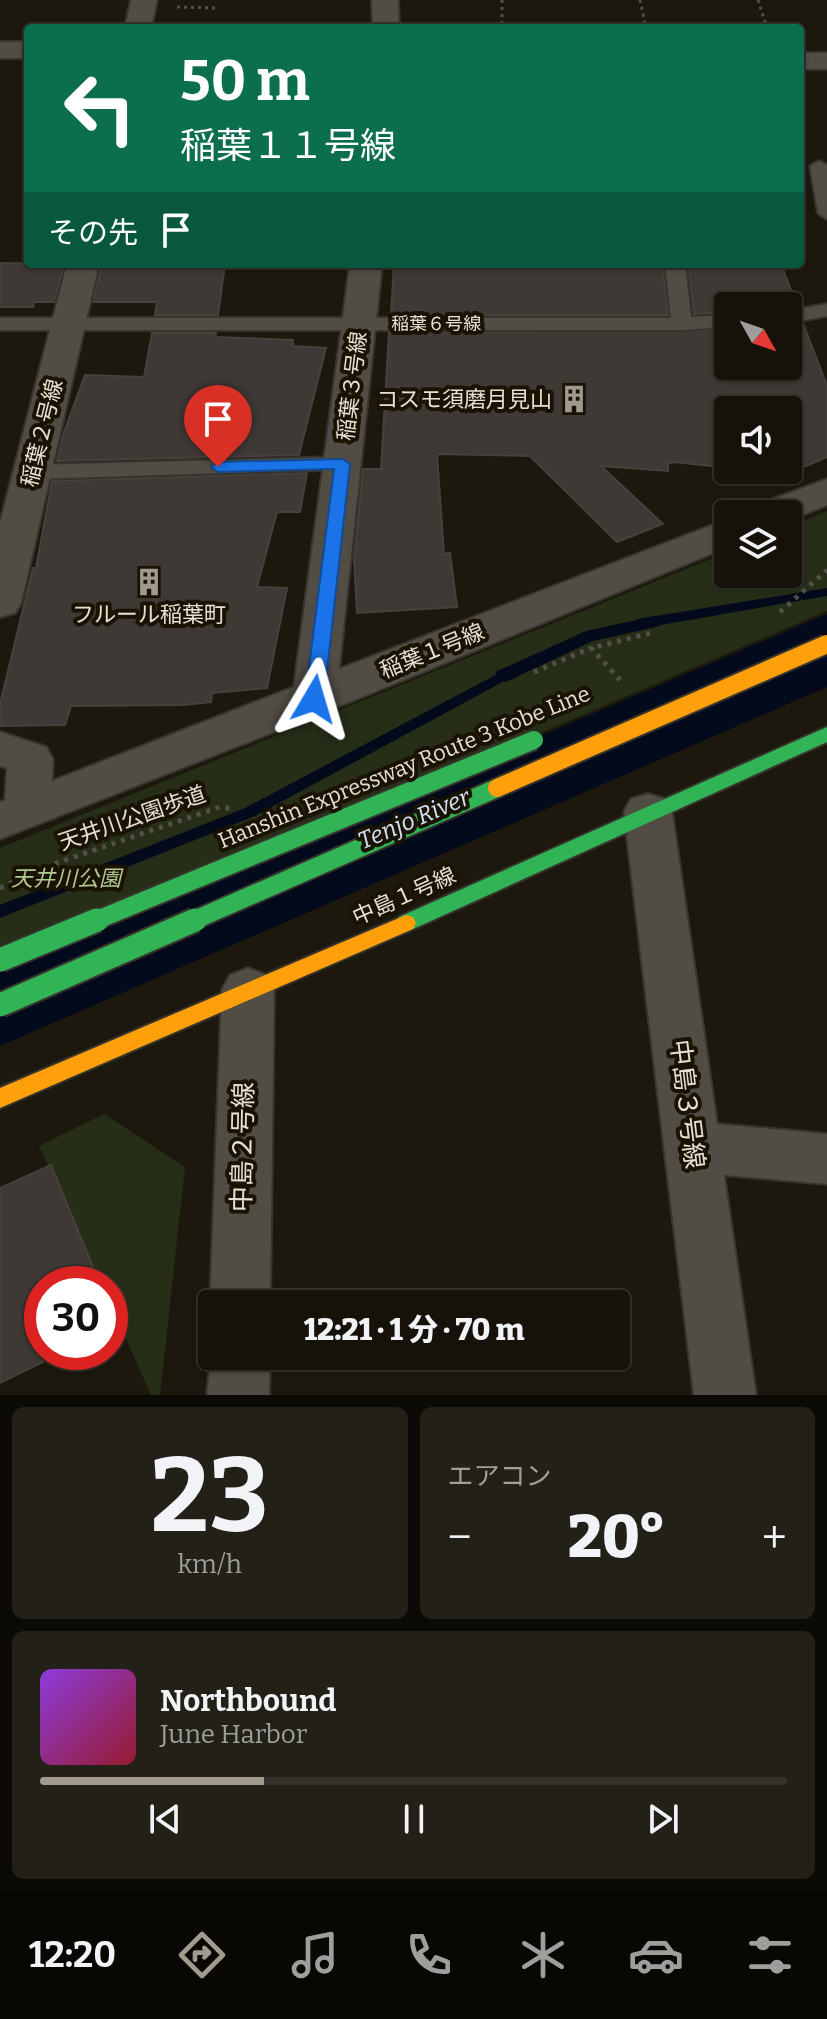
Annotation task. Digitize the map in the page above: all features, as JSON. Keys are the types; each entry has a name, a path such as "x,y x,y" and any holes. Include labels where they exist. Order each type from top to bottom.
{"main road":[{"path":"0,1005 827,644"},
{"name":"Hanshin Expressway Route 3 Kobe Line","path":"0,960 546,734"},
{"name":"中島１号線","path":"0,1098 827,734"}],"street":[{"path":"139,24 144,0"},
{"path":"385,0 386,24"},
{"path":"0,50 24,50"},
{"path":"804,61 827,61"},
{"name":"稲葉２号線","path":"0,603 82,268"},
{"name":"稲葉３号線","path":"314,699 366,268"},
{"path":"802,501 827,491"},
{"name":"稲葉１号線","path":"14,816 714,538"},
{"path":"0,749 30,759 14,816"},
{"name":"中島３号線","path":"648,812 725,1395"},
{"name":"中島２号線","path":"240,1290 248,990"},
{"path":"692,1147 827,1159"},
{"path":"238,1395 239,1370"}],"lane":[{"path":"823,167 827,213"},
{"path":"675,268 682,324"},
{"path":"802,314 827,310"},
{"name":"稲葉６号線","path":"0,324 714,322"},
{"path":"32,472 343,464"}],"path":[{"path":"502,0 502,24"},
{"path":"640,0 645,24"},
{"path":"758,0 766,24"},
{"path":"775,616 827,570"},
{"path":"534,672 591,648 655,632"},
{"path":"591,648 620,680"},
{"name":"天井川公園歩道","path":"0,888 48,866 220,807 232,810"}],"green space":[{"name":"天井川公園","path":"827,511 827,611 0,963 0,848 714,558 714,588 802,588 802,521"},
{"path":"104,1114 185,1167 160,1395 151,1395 128,1343 128,1266 93,1266 39,1146"}],"water":[{"name":"Tenjo River","path":"827,614 827,687 0,1046 0,966"},
{"path":"654,616 660,626 593,641 506,682 495,672 586,631"}],"building":[{"path":"0,263 24,263 24,268 63,268 54,302 34,302 33,307 0,307"},
{"path":"101,268 224,268 218,315 155,315 157,302 93,302"},
{"path":"394,268 662,268 668,315 391,315"},
{"path":"688,268 783,268 792,292 714,292 714,313 694,314"},
{"path":"802,323 827,386 827,457 802,468 802,396 714,396 714,466 675,462 668,464 668,471 601,466 663,524 617,542 530,456 437,454 444,554 450,553 457,607 357,613 354,560 363,469 381,469 389,333 714,330 714,380 802,380"},
{"path":"152,333 216,333 215,337 293,340 293,346 326,348 299,455 57,461 85,375 144,377"},
{"path":"307,473 300,512 277,512 257,587 287,588 267,688 212,693 211,702 182,705 71,706 65,725 0,726 0,704 33,568 36,568 52,481"},
{"path":"51,1165 93,1266 24,1266 24,1370 26,1370 0,1383 0,1188"}],"waterway":[{"path":"638,624 827,592"},
{"path":"0,912 250,812 514,670"}],"traffic: fast":[{"path":"406,923 827,734"},
{"path":"0,960 534,740"},
{"path":"0,1005 497,788"}],"traffic: slow":[{"path":"497,788 827,644"},
{"path":"0,1098 406,923"}],"place":[{"name":"コスモ須磨月見山","path":"574,399"},
{"name":"フルール稲葉町","path":"149,582"}],"route":[{"path":"218,467 343,464 314,699"}]}
